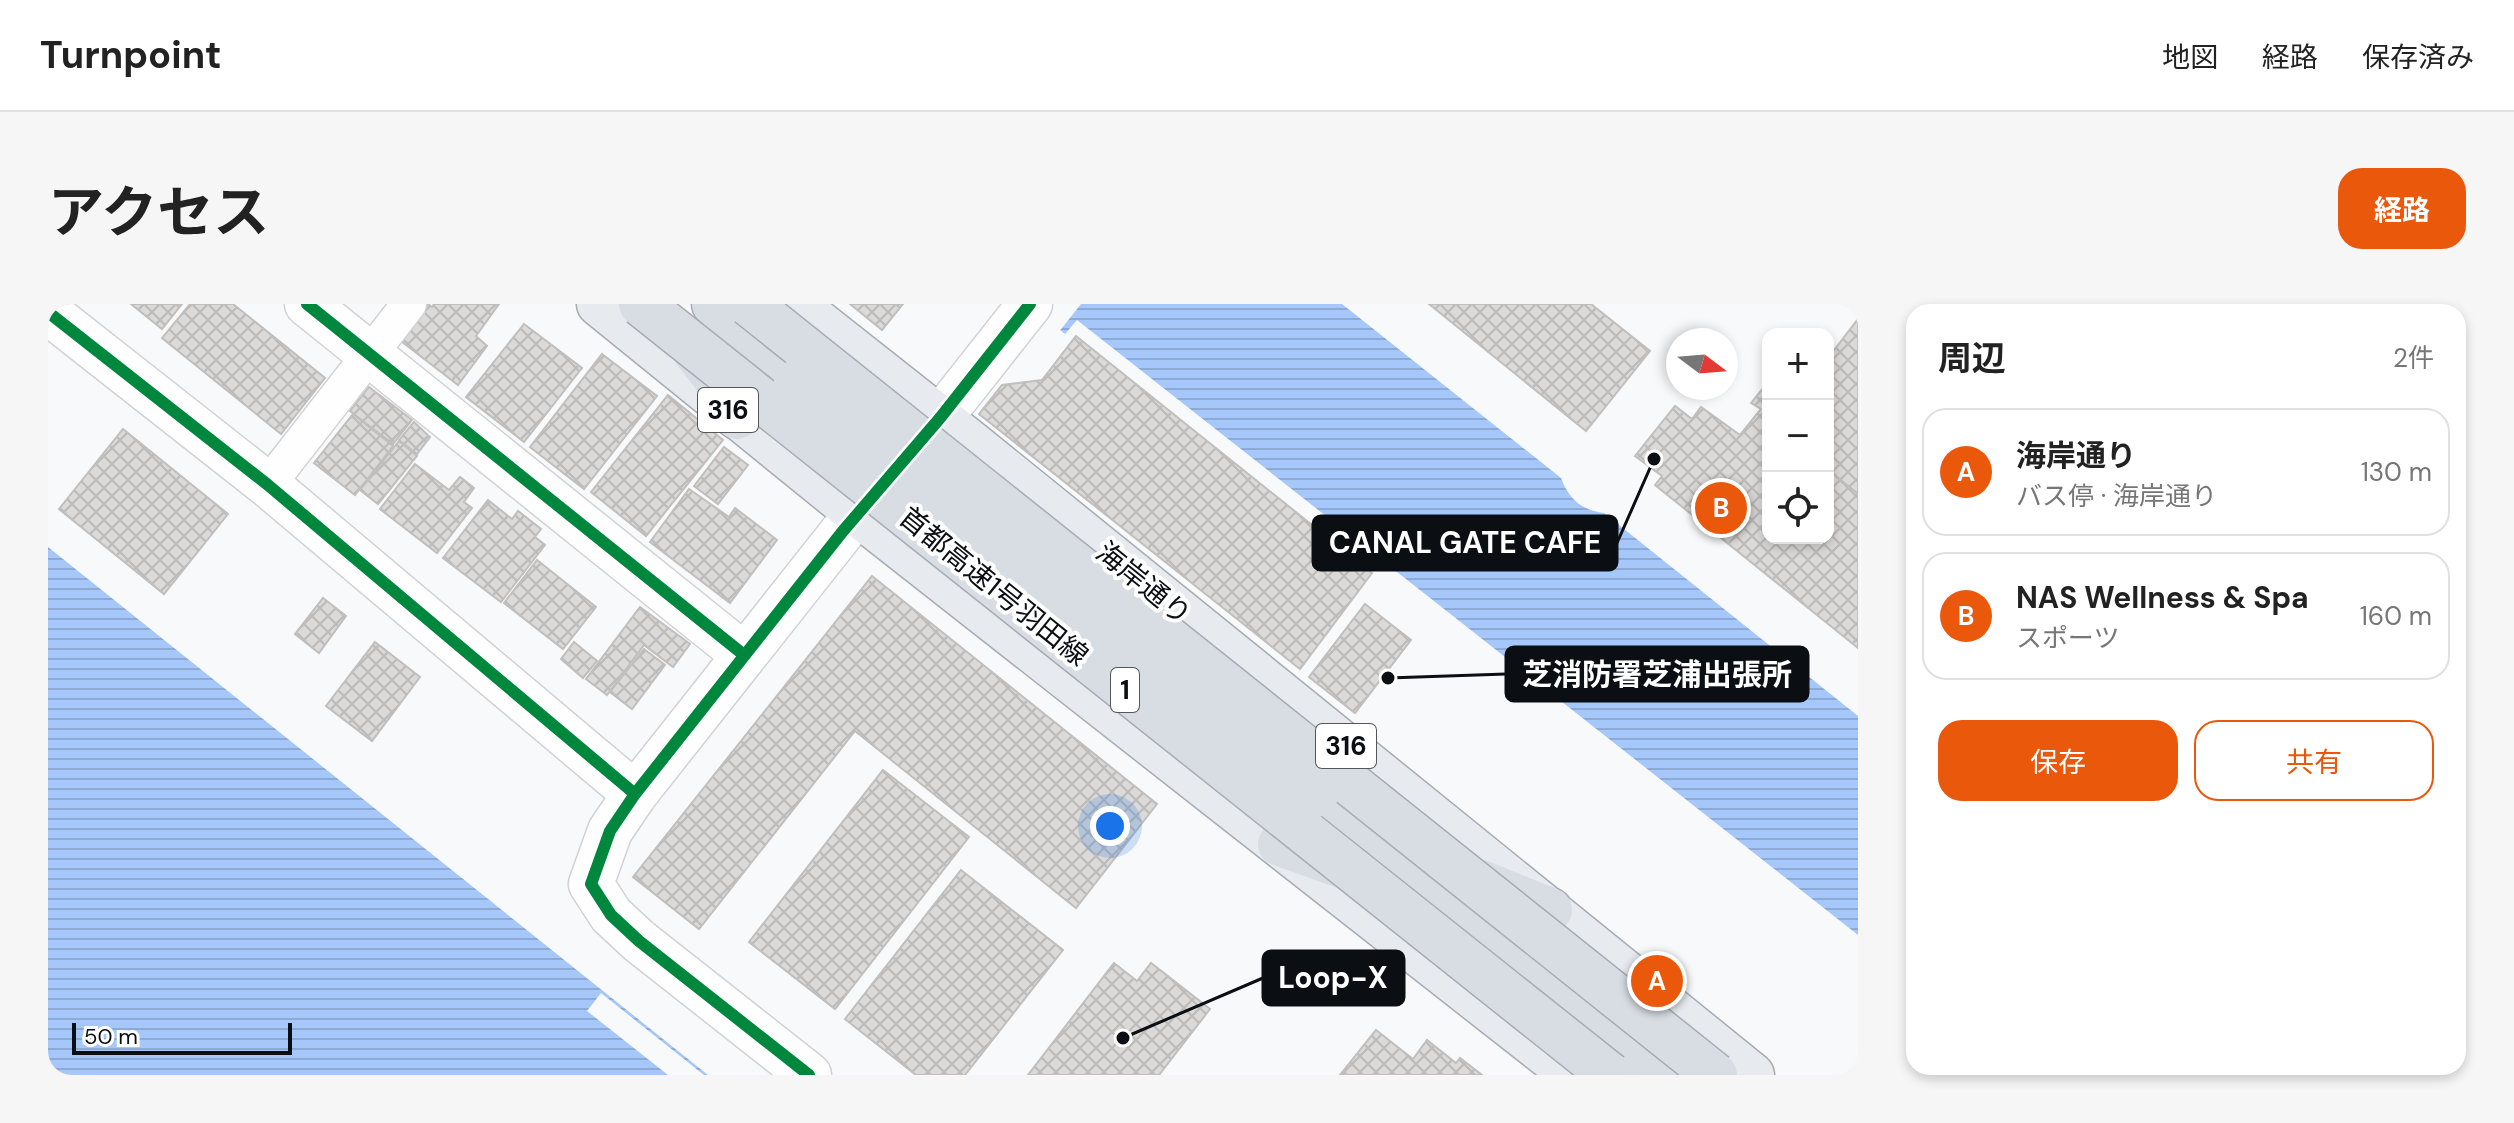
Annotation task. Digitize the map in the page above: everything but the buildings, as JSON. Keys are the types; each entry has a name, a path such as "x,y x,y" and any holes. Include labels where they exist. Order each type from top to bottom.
{"highway":[{"name":"首都高速1号羽田線","path":"641,304 1610,1075"},
{"path":"658,304 713,375 737,417"},
{"path":"714,304 796,382 1316,795 1399,844 1550,910"},
{"path":"749,304 1715,1075"},
{"path":"1280,844 1408,892 1471,923 1516,953 1667,1075"}],"main road":[{"name":"316","path":"599,304 858,514 1573,1075"},
{"name":"海岸通り","path":"795,304 1752,1075"}],"street":[{"path":"307,304 744,655"},
{"path":"268,485 409,304"},
{"path":"809,1075 639,941 611,915 591,884 610,831 635,794 744,655 1030,305"},
{"path":"48,312 268,485 635,794"}],"water":[{"path":"1027,304 1342,304 1561,478 1577,502 1604,513 1858,716 1858,935 1077,320 1065,334"},
{"path":"48,547 708,1075 48,1075"}],"pier":[{"path":"1023,304 1081,304 1058,333"},
{"path":"601,993 704,1075 668,1075 587,1011"}],"cycle path":[{"path":"307,304 744,655"},
{"path":"809,1075 639,941 611,915 591,884 610,831 635,794 843,531 940,418 1030,304"},
{"path":"48,312 268,485 635,794"}],"place":[{"name":"CANAL GATE CAFE","path":"1654,459"},
{"name":"NAS Wellness & Spa","path":"1721,508"},
{"name":"芝消防署芝浦出張所","path":"1388,678"},
{"name":"海岸通り","path":"1657,981"},
{"name":"Loop-X","path":"1123,1038"}]}
